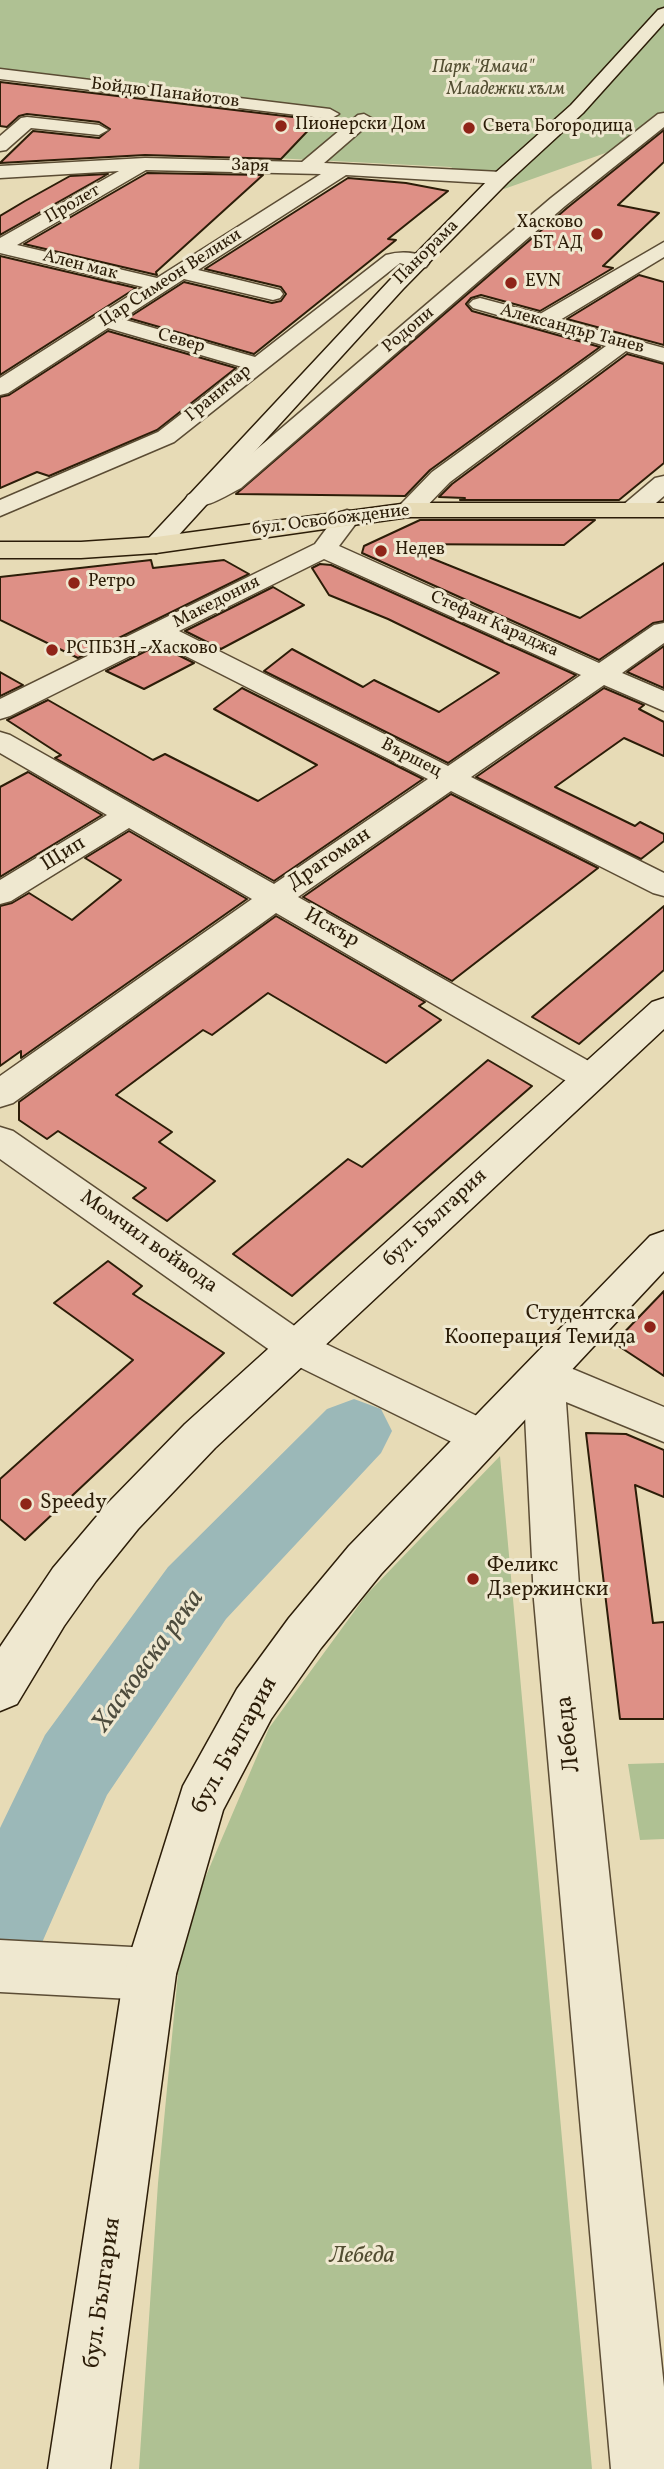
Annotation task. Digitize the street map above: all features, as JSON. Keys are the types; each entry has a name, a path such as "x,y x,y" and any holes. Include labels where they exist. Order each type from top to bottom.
{"main road":[{"name":"бул. Освобождение","path":"0,550 81,550 156,545 409,510 664,510"}],"street":[{"name":"Панорама","path":"197,500 419,262 501,178 577,109 664,13"},
{"name":"Бойдю Панайотов","path":"0,74 330,114"},
{"name":"Родопи","path":"156,545 197,500 232,483 558,202 664,118"},
{"path":"307,169 364,119"},
{"path":"0,146 27,122 99,130"},
{"name":"Заря","path":"0,172 145,163 342,169 501,178"},
{"name":"Пролет","path":"0,247 145,163"},
{"name":"Цар Симеон Велики","path":"0,388 342,169"},
{"name":"Ален мак","path":"0,247 160,285"},
{"path":"543,321 664,248"},
{"name":"Граничар","path":"0,509 166,437 393,259 411,258 419,262"},
{"path":"180,272 273,294"},
{"name":"Александър Танев","path":"480,304 664,355"},
{"name":"Север","path":"106,321 256,364"},
{"path":"409,510 441,477 622,344"},
{"path":"632,510 664,483"},
{"name":"Македония","path":"0,710 324,549 347,518"},
{"name":"Стефан Караджа","path":"324,549 664,702"},
{"name":"Драгоман","path":"0,1094 275,898 664,631"},
{"name":"Вършец","path":"159,632 664,886"},
{"name":"Искър","path":"0,741 588,1077"},
{"name":"Щип","path":"0,894 128,815"},
{"name":"бул. България","path":"0,1689 14,1643 144,1494 200,1436 664,1010"},
{"name":"Момчил войвода","path":"0,1140 295,1347 481,1437"},
{"name":"бул. България","path":"79,2469 150,1974 200,1803 254,1704 305,1633 365,1560 664,1247"},
{"path":"544,1374 664,1425"},
{"name":"Лебеда","path":"544,1374 556,1600 642,2469"},
{"path":"0,1966 150,1974"}],"green space":[{"name":"Младежки хълм","path":"0,0 664,0 664,118 628,145 504,189 450,167 234,156 289,107 0,69"},
{"name":"Лебеда","path":"500,1456 592,2469 139,2469 158,2183 182,1932 269,1728 367,1594"},
{"path":"664,1763 664,1839 640,1840 628,1764"}],"building":[{"path":"0,82 318,120 281,159 145,155 0,163 33,131 99,138 110,129 99,122 27,114 19,116 7,127 0,126"},
{"path":"664,130 664,162 618,205 659,213 603,266 613,268 540,311 481,295 471,298 466,304 472,311 600,347 430,470 405,496 236,494 567,208"},
{"path":"147,173 263,175 156,272 157,275 24,244"},
{"path":"108,174 0,235 0,216 25,201 70,176"},
{"path":"348,178 406,183 448,191 388,239 396,240 254,354 128,318 184,282 272,303 281,301 286,294 281,287 205,269"},
{"path":"0,256 136,288 0,375"},
{"path":"639,275 664,282 664,345 567,319"},
{"path":"108,331 236,368 157,430 49,476 37,472 0,488 0,397 9,395"},
{"path":"627,354 664,364 664,463 619,500 460,500 465,498 439,497 452,484"},
{"path":"420,520 595,520 564,545 396,544 580,618 664,563 664,621 653,623 599,660 362,553 364,546"},
{"path":"151,560 153,568 224,560 249,574 78,658 0,620 0,577"},
{"path":"320,564 331,565 576,675 448,763 264,671 292,649 363,687 374,680 439,712 499,673 388,619 329,595 312,568"},
{"path":"273,587 304,605 221,649 185,631"},
{"path":"158,645 194,663 144,689 106,671"},
{"path":"664,646 664,688 627,672"},
{"path":"0,672 23,685 0,696"},
{"path":"242,688 423,779 274,881 55,758 61,755 7,720 48,700 153,760 165,754 258,801 317,765 214,709"},
{"path":"604,688 644,705 639,709 664,722 664,756 624,738 555,787 635,826 640,822 664,834 664,841 641,859 476,777"},
{"path":"28,772 102,815 0,877 0,787"},
{"path":"451,794 598,868 452,981 303,897"},
{"path":"129,831 247,899 21,1058 21,1051 0,1066 0,906 12,903 29,893 72,920 121,880 85,858"},
{"path":"664,906 664,970 579,1044 532,1017"},
{"path":"276,916 425,1002 419,1006 441,1020 386,1063 268,993 212,1035 203,1030 116,1095 172,1132 159,1142 215,1181 167,1221 133,1198 146,1188 58,1131 47,1139 19,1120 19,1102"},
{"path":"488,1060 532,1086 292,1296 233,1254 348,1159 362,1167"},
{"path":"108,1261 142,1286 133,1294 224,1353 25,1540 0,1519 0,1479 133,1360 54,1303"},
{"path":"664,1291 664,1376 614,1343"},
{"path":"586,1433 626,1434 664,1450 664,1497 635,1485 653,1623 664,1622 664,1719 620,1719"}],"waterway":[{"name":"Хасковска река","path":"0,1930 76,1765 197,1593 354,1431"}],"place":[{"name":"Пионерски Дом","path":"281,126"},
{"name":"Света Богородица","path":"469,128"},
{"name":"Хасково БТ АД","path":"597,234"},
{"name":"EVN","path":"511,283"},
{"name":"Недев","path":"381,551"},
{"name":"Ретро","path":"74,583"},
{"name":"РСПБЗН - Хасково","path":"52,650"},
{"name":"Студентска Кооперация Темида","path":"650,1327"},
{"name":"Speedy","path":"26,1504"},
{"name":"Феликс Дзержински","path":"473,1579"}],"park label":[{"name":"Парк \"Ямача\"","path":"483,69"}]}
